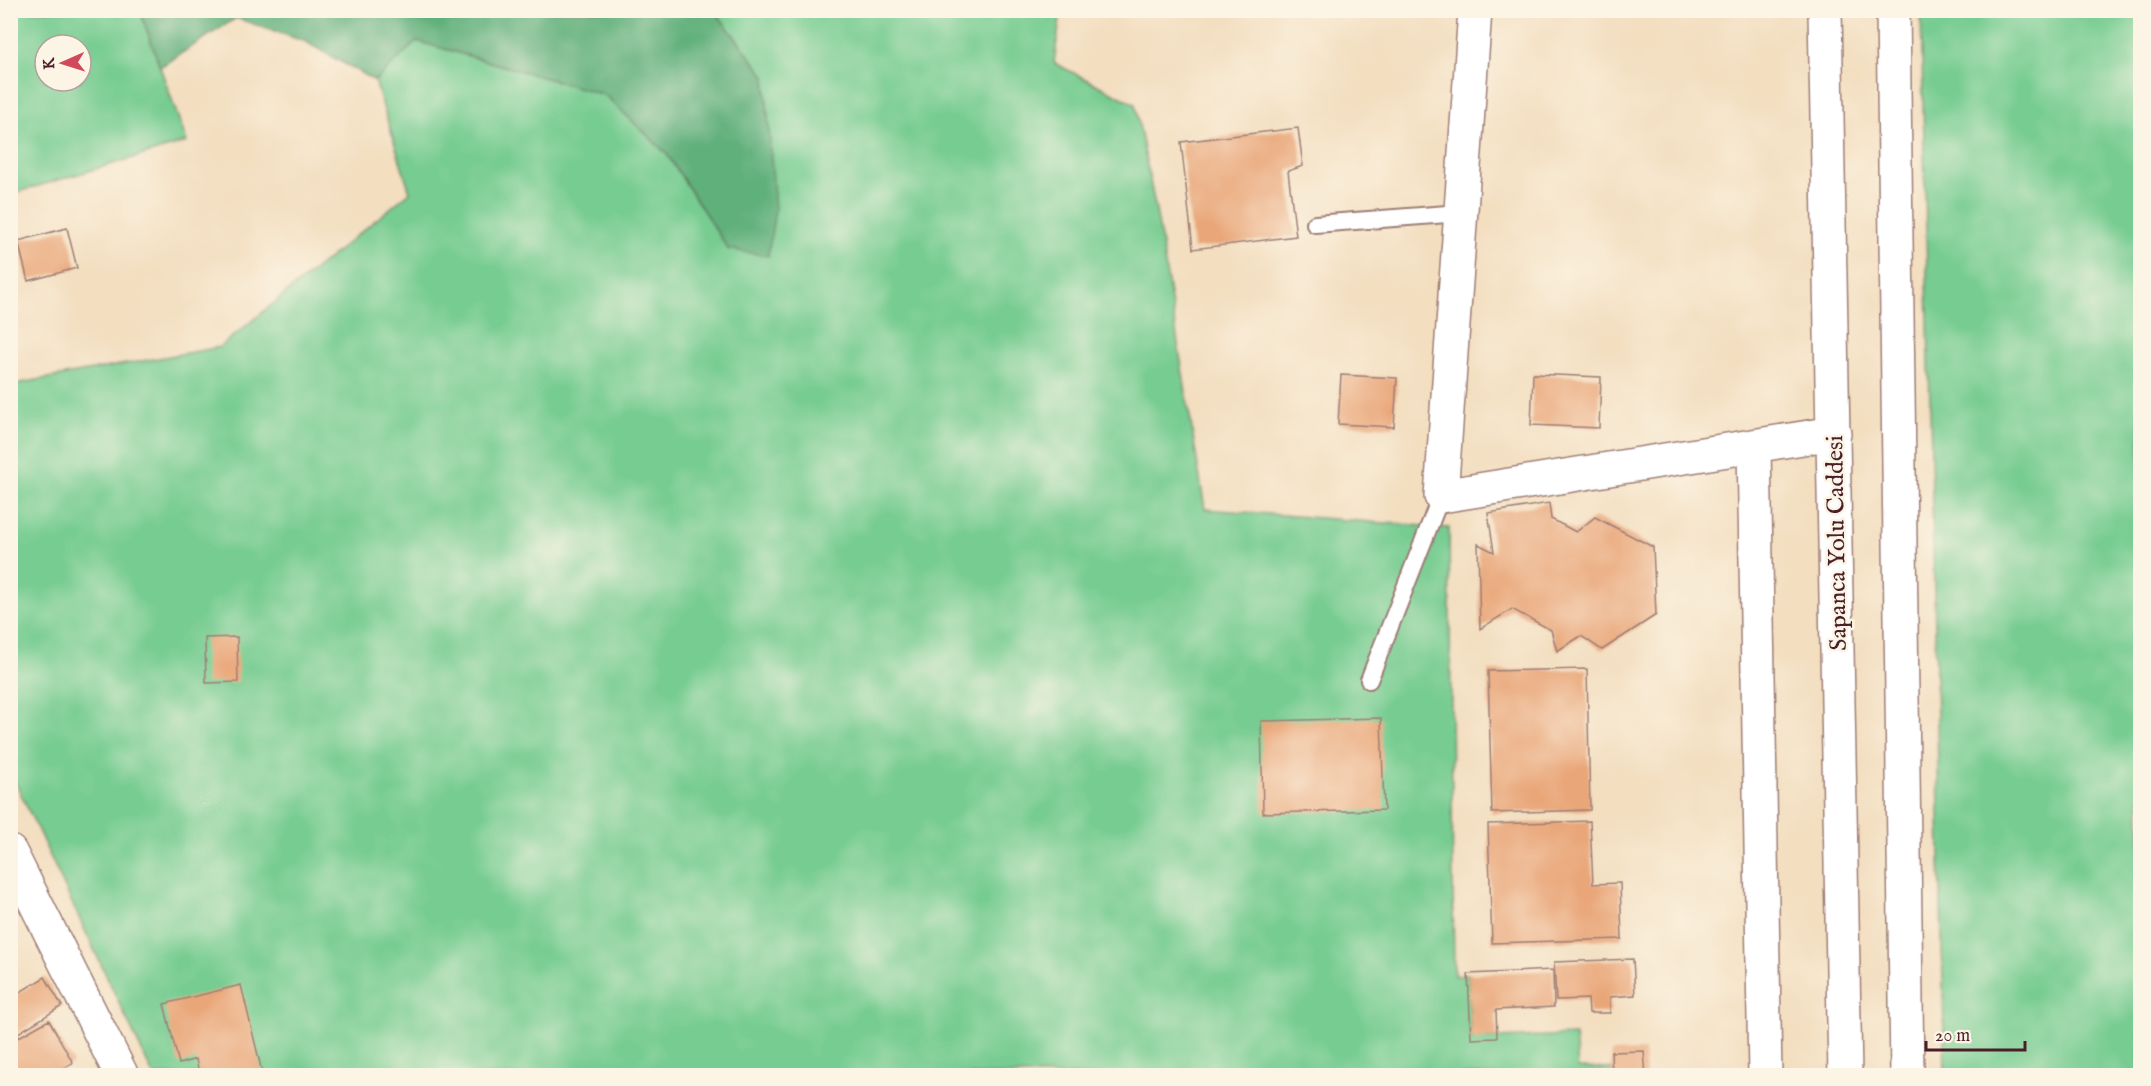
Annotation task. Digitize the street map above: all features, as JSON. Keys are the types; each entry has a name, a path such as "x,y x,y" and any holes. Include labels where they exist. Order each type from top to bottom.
{"main road":[{"path":"1475,10 1441,496 1834,433"},
{"name":"Sapanca Yolu Caddesi","path":"1825,10 1845,1076"},
{"path":"1893,10 1907,1076"},
{"path":"1754,446 1766,1076"},
{"path":"10,852 122,1076"}],"lane":[{"path":"1315,224 1461,213"},
{"path":"1369,680 1441,496"}],"green space":[{"path":"11,11 140,11 187,142 11,194"},
{"path":"140,11 715,11 765,76 775,209 768,256 728,249 667,154 605,95 417,41 375,81 306,42 236,18 160,67"},
{"path":"715,11 1061,11 1054,63 1135,104 1158,221 1205,509 1449,528 1454,976 1468,974 1471,1039 1575,1035 1578,1068 1612,1069 1612,1075 153,1075 11,773 10,385 220,347 410,192 375,81 417,41 605,95 667,154 728,249 765,76"},
{"path":"1921,11 2140,11 2140,1075 1945,1075"}],"building":[{"path":"1298,128 1303,166 1288,171 1296,236 1193,249 1181,142"},
{"path":"67,228 77,268 28,281 18,241"},
{"path":"1533,374 1601,377 1599,428 1531,425"},
{"path":"1341,375 1397,378 1394,427 1338,424"},
{"path":"1549,503 1551,519 1576,532 1595,517 1653,547 1656,615 1602,650 1581,636 1557,651 1551,630 1512,609 1480,629 1478,544 1494,552 1488,513"},
{"path":"237,637 238,682 206,683 205,638"},
{"path":"1587,669 1590,810 1492,813 1488,671"},
{"path":"1381,718 1384,810 1263,813 1261,721"},
{"path":"1590,821 1593,884 1620,883 1622,939 1492,943 1488,824"},
{"path":"1633,959 1635,995 1610,997 1610,1013 1589,1013 1588,999 1556,1000 1554,962"},
{"path":"1553,970 1554,1007 1496,1010 1497,1038 1471,1039 1468,974"},
{"path":"45,977 62,1006 15,1035 10,1027 10,998"},
{"path":"241,985 263,1076 207,1076 206,1072 199,1074 196,1059 179,1064 164,1004"},
{"path":"49,1020 73,1063 50,1076 13,1076 10,1071 10,1042"},
{"path":"1644,1051 1646,1076 1612,1076 1611,1052"}]}
